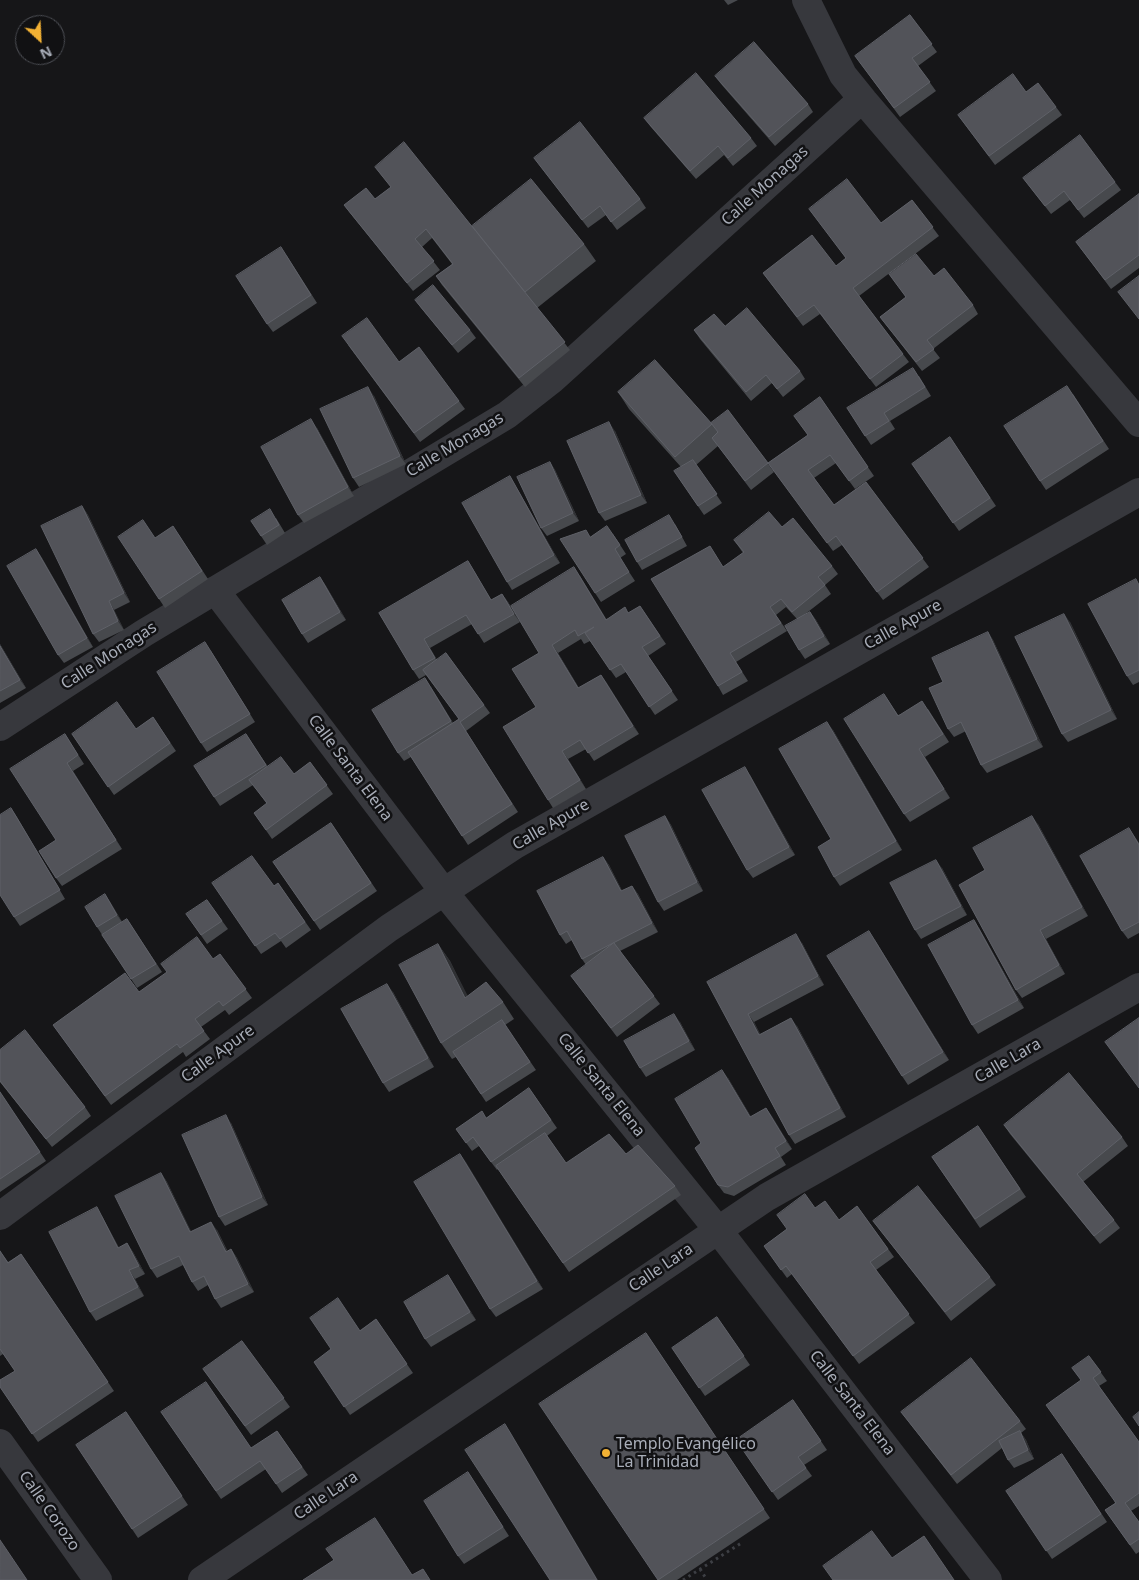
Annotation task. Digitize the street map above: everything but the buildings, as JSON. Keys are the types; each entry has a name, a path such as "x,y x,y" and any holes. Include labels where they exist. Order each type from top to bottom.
{"street":[{"path":"806,0 843,75 1139,423"},
{"name":"Calle Monagas","path":"0,727 144,633 507,415 553,378 862,99"},
{"name":"Calle Apure","path":"0,1216 381,934 515,845 1139,492"},
{"name":"Calle Santa Elena","path":"215,590 444,892 718,1230 988,1580"},
{"name":"Calle Lara","path":"202,1580 767,1197 1139,987"},
{"name":"Calle Corozo","path":"0,1443 98,1580"}],"path":[{"path":"683,1580 743,1542"},
{"path":"700,1569 707,1580"}],"place":[{"name":"Templo Evangélico La Trinidad","path":"606,1453"}]}
